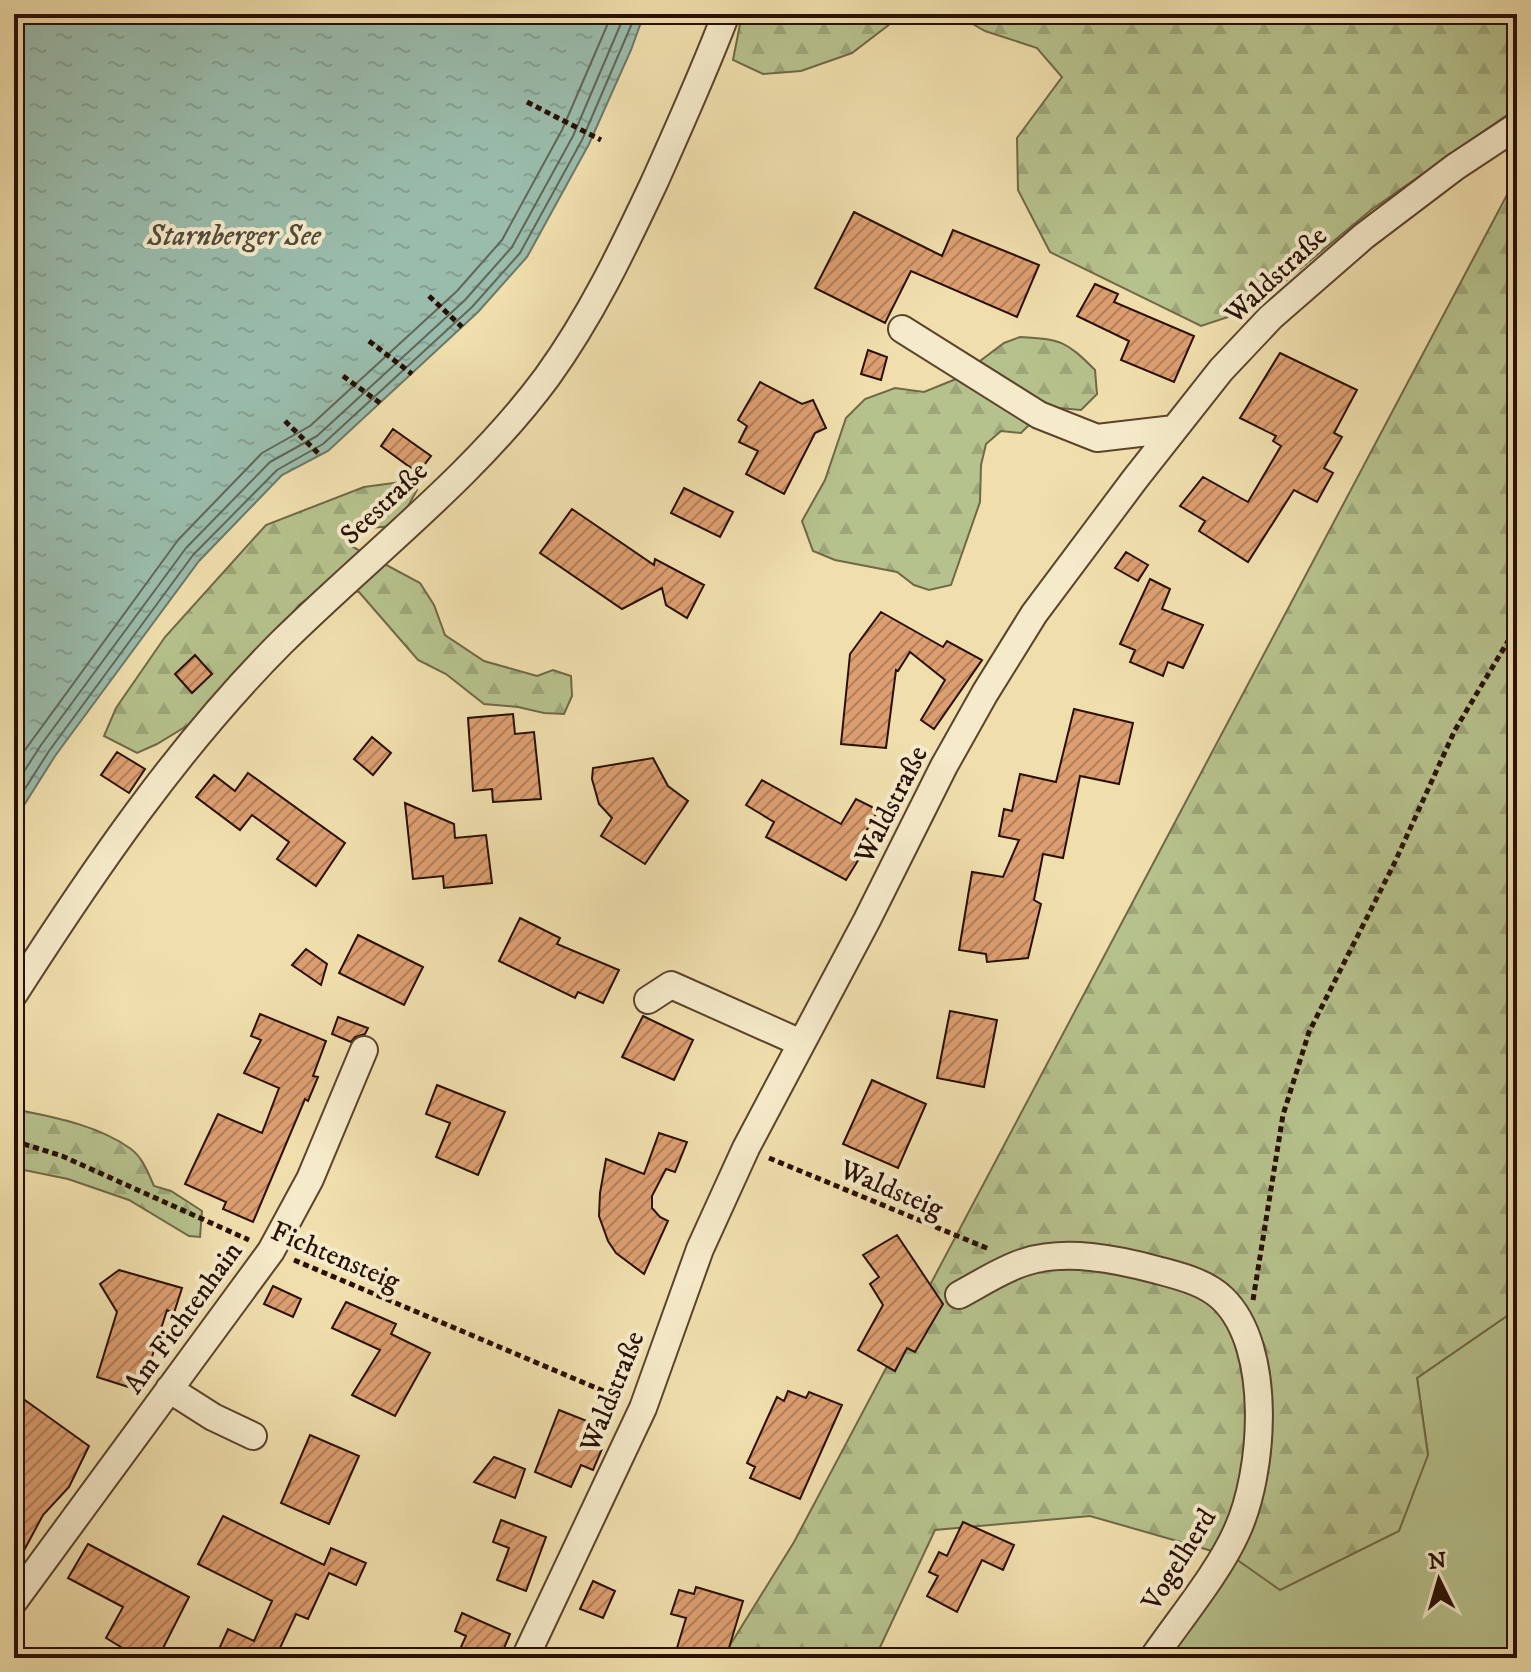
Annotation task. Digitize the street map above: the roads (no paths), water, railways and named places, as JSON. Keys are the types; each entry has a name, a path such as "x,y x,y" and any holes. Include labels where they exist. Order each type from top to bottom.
{"street":[{"name":"Seestraße","path":"14,994 164,778 223,707 280,644 491,443 545,379 587,319 616,265 702,78 726,14"},
{"name":"Waldstraße","path":"525,1658 643,1408 700,1249 746,1148 867,920 944,766 1034,614 1221,370 1294,297 1375,227 1455,167 1517,126"},
{"path":"902,329 1039,415 1097,438 1174,429"},
{"path":"648,1000 671,985 801,1043"},
{"name":"Am Fichtenhain","path":"14,1601 271,1251 310,1179 364,1050"},
{"name":"Vogelherd","path":"959,1295 1024,1262 1055,1257 1088,1257 1150,1268 1184,1278 1222,1298 1235,1314 1247,1337 1256,1383 1258,1450 1249,1496 1237,1531 1153,1658"},
{"path":"169,1389 213,1417 253,1436"}],"water":[{"name":"Starnberger See","path":"14,14 644,14 589,144 527,257 478,312 328,451 282,475 199,561 55,756 14,821"}]}
